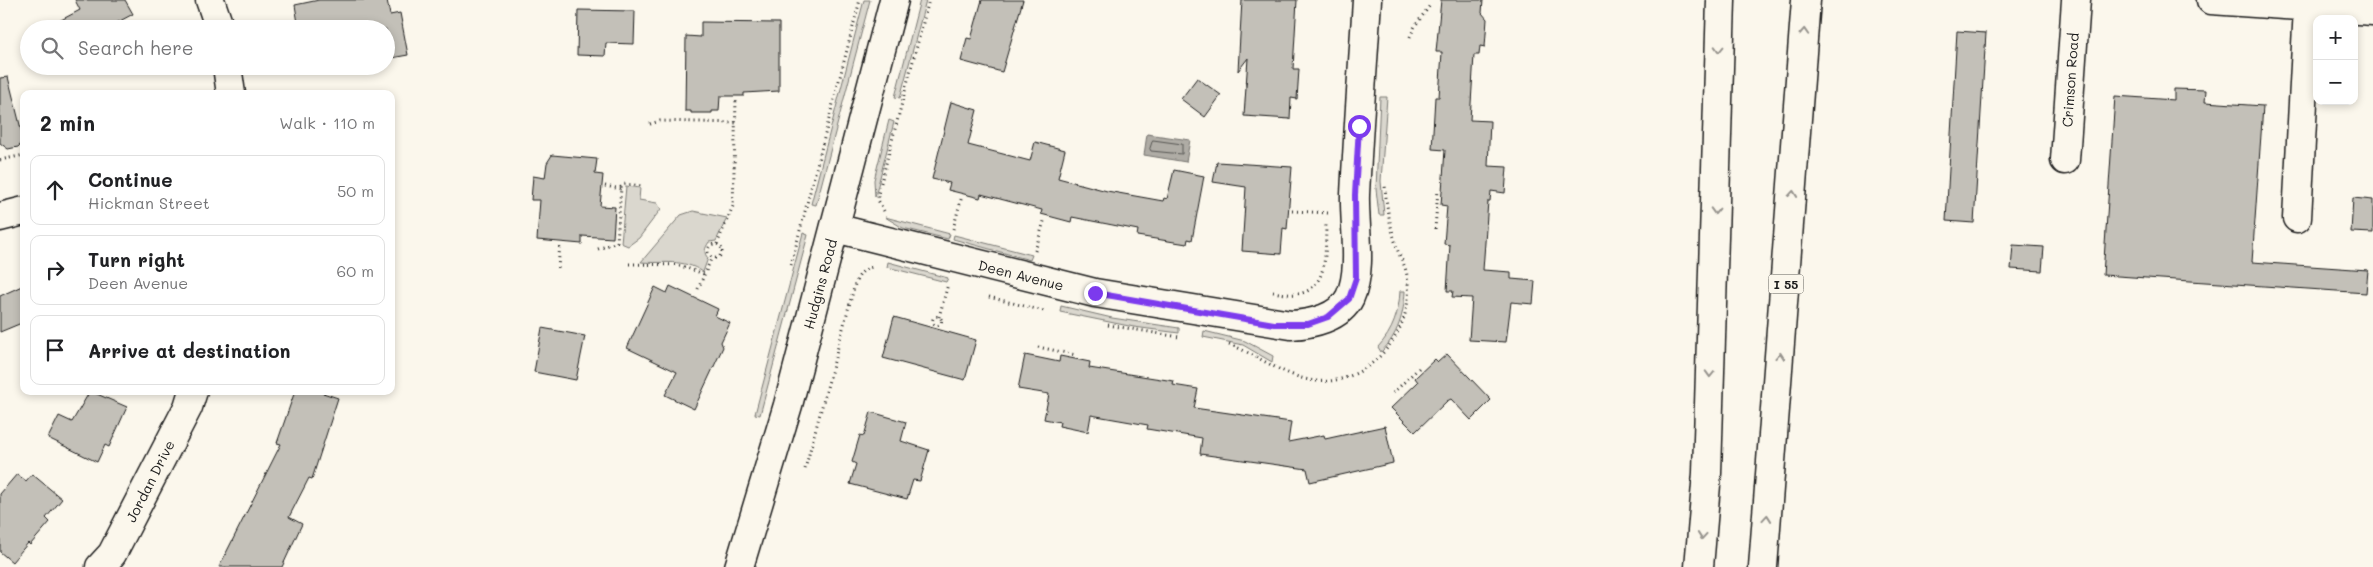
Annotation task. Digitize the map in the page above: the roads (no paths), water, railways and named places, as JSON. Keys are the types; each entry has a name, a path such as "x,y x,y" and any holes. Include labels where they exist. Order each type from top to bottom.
{"main road":[{"path":"210,0 217,20"},
{"name":"Hudgins Road","path":"739,567 785,414 894,0"},
{"name":"Deen Avenue","path":"835,228 958,246 1095,293 1274,324 1308,324 1328,317 1349,299 1356,278 1355,215 1367,0"},
{"path":"1699,567 1707,474 1721,0"},
{"name":"I 55","path":"1763,567 1806,0"},
{"name":"Crimson Road","path":"2065,160 2076,0"},
{"path":"2211,0 2373,11"},
{"path":"2297,218 2308,7"},
{"path":"228,75 230,90"},
{"path":"0,217 20,212"},
{"name":"Jordan Drive","path":"100,567 112,554 188,407 191,395"}],"water":[{"path":"1147,134 1190,140 1186,162 1144,155"}]}
